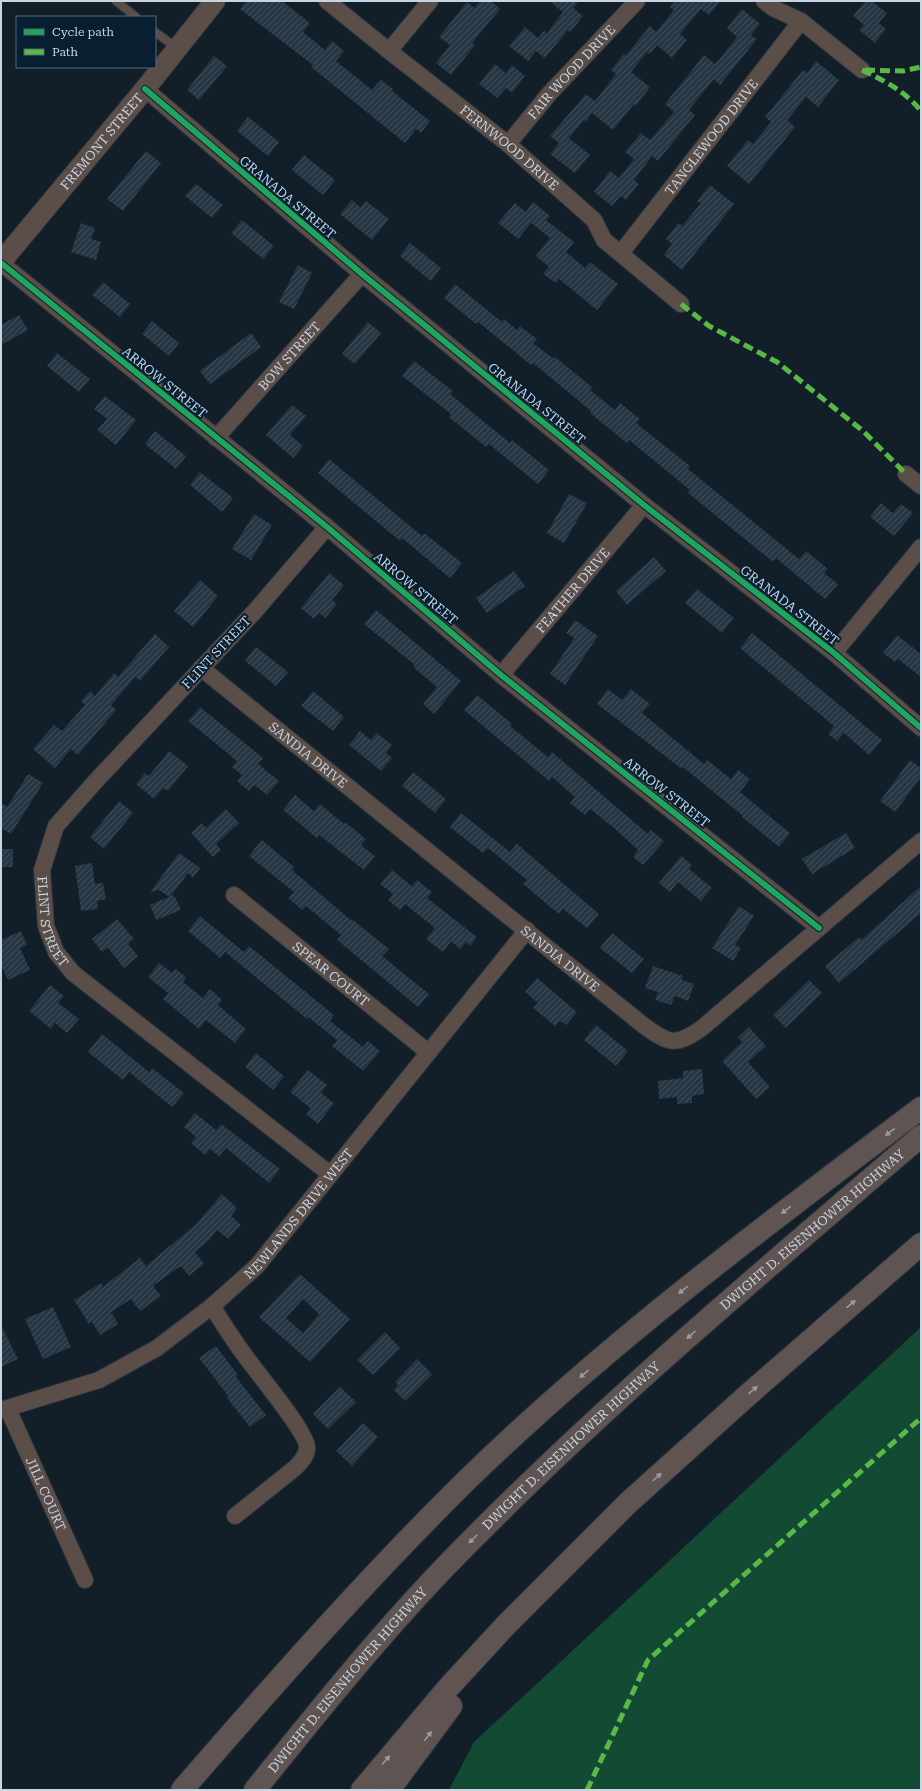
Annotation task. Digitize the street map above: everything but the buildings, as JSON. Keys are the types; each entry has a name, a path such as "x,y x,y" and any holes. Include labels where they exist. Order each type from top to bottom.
{"highway":[{"path":"182,1790 294,1663 366,1585 470,1477 517,1433 656,1312 794,1204 921,1108"},
{"name":"DWIGHT D. EISENHOWER HIGHWAY","path":"255,1790 370,1651 443,1569 525,1488 650,1372 787,1250 921,1136"},
{"path":"362,1790 443,1694 506,1625 628,1503 750,1393 921,1244"},
{"path":"389,1790 456,1699 628,1503"}],"street":[{"name":"FREMONT STREET","path":"1,263 145,90 215,1"},
{"name":"FERNWOOD DRIVE","path":"327,1 508,144 594,220 604,240 681,304"},
{"path":"389,51 430,1"},
{"name":"FAIR WOOD DRIVE","path":"508,144 549,94 637,1"},
{"path":"764,1 773,8 801,21 862,70"},
{"name":"TANGLEWOOD DRIVE","path":"621,253 801,21"},
{"name":"GRANADA STREET","path":"145,90 362,274 644,505 834,653 921,728"},
{"name":"ARROW STREET","path":"1,263 327,527 501,675 819,928"},
{"name":"BOW STREET","path":"216,438 362,274"},
{"path":"906,474 921,486"},
{"name":"FEATHER DRIVE","path":"501,675 644,505"},
{"name":"FLINT STREET","path":"327,527 256,610 94,783 56,826 42,870 46,926 56,952 73,973 330,1174"},
{"path":"834,653 921,547"},
{"name":"SANDIA DRIVE","path":"201,668 644,1026 664,1039 673,1042 683,1041 702,1028 921,841"},
{"name":"SPEAR COURT","path":"234,895 428,1052"},
{"name":"NEWLANDS DRIVE WEST","path":"4,1409 99,1380 157,1348 212,1306 257,1266 527,930"},
{"path":"212,1306 246,1358 304,1437 307,1447 303,1460 295,1468 234,1516"},
{"name":"JILL COURT","path":"4,1409 85,1580"}],"lane":[{"path":"116,1 135,16"},
{"path":"156,33 178,48"}],"green space":[{"path":"921,1327 921,1790 449,1790 474,1742"}],"marked path":[{"path":"865,70 903,71 921,67"},
{"path":"862,70 901,92 921,111"},
{"path":"681,304 709,326 777,362 863,431 906,474"},
{"path":"587,1790 648,1660 921,1418"}],"cycle path":[{"path":"145,89 362,274 644,505 834,653 921,728"},
{"path":"1,263 327,527 501,675 819,928"}]}
